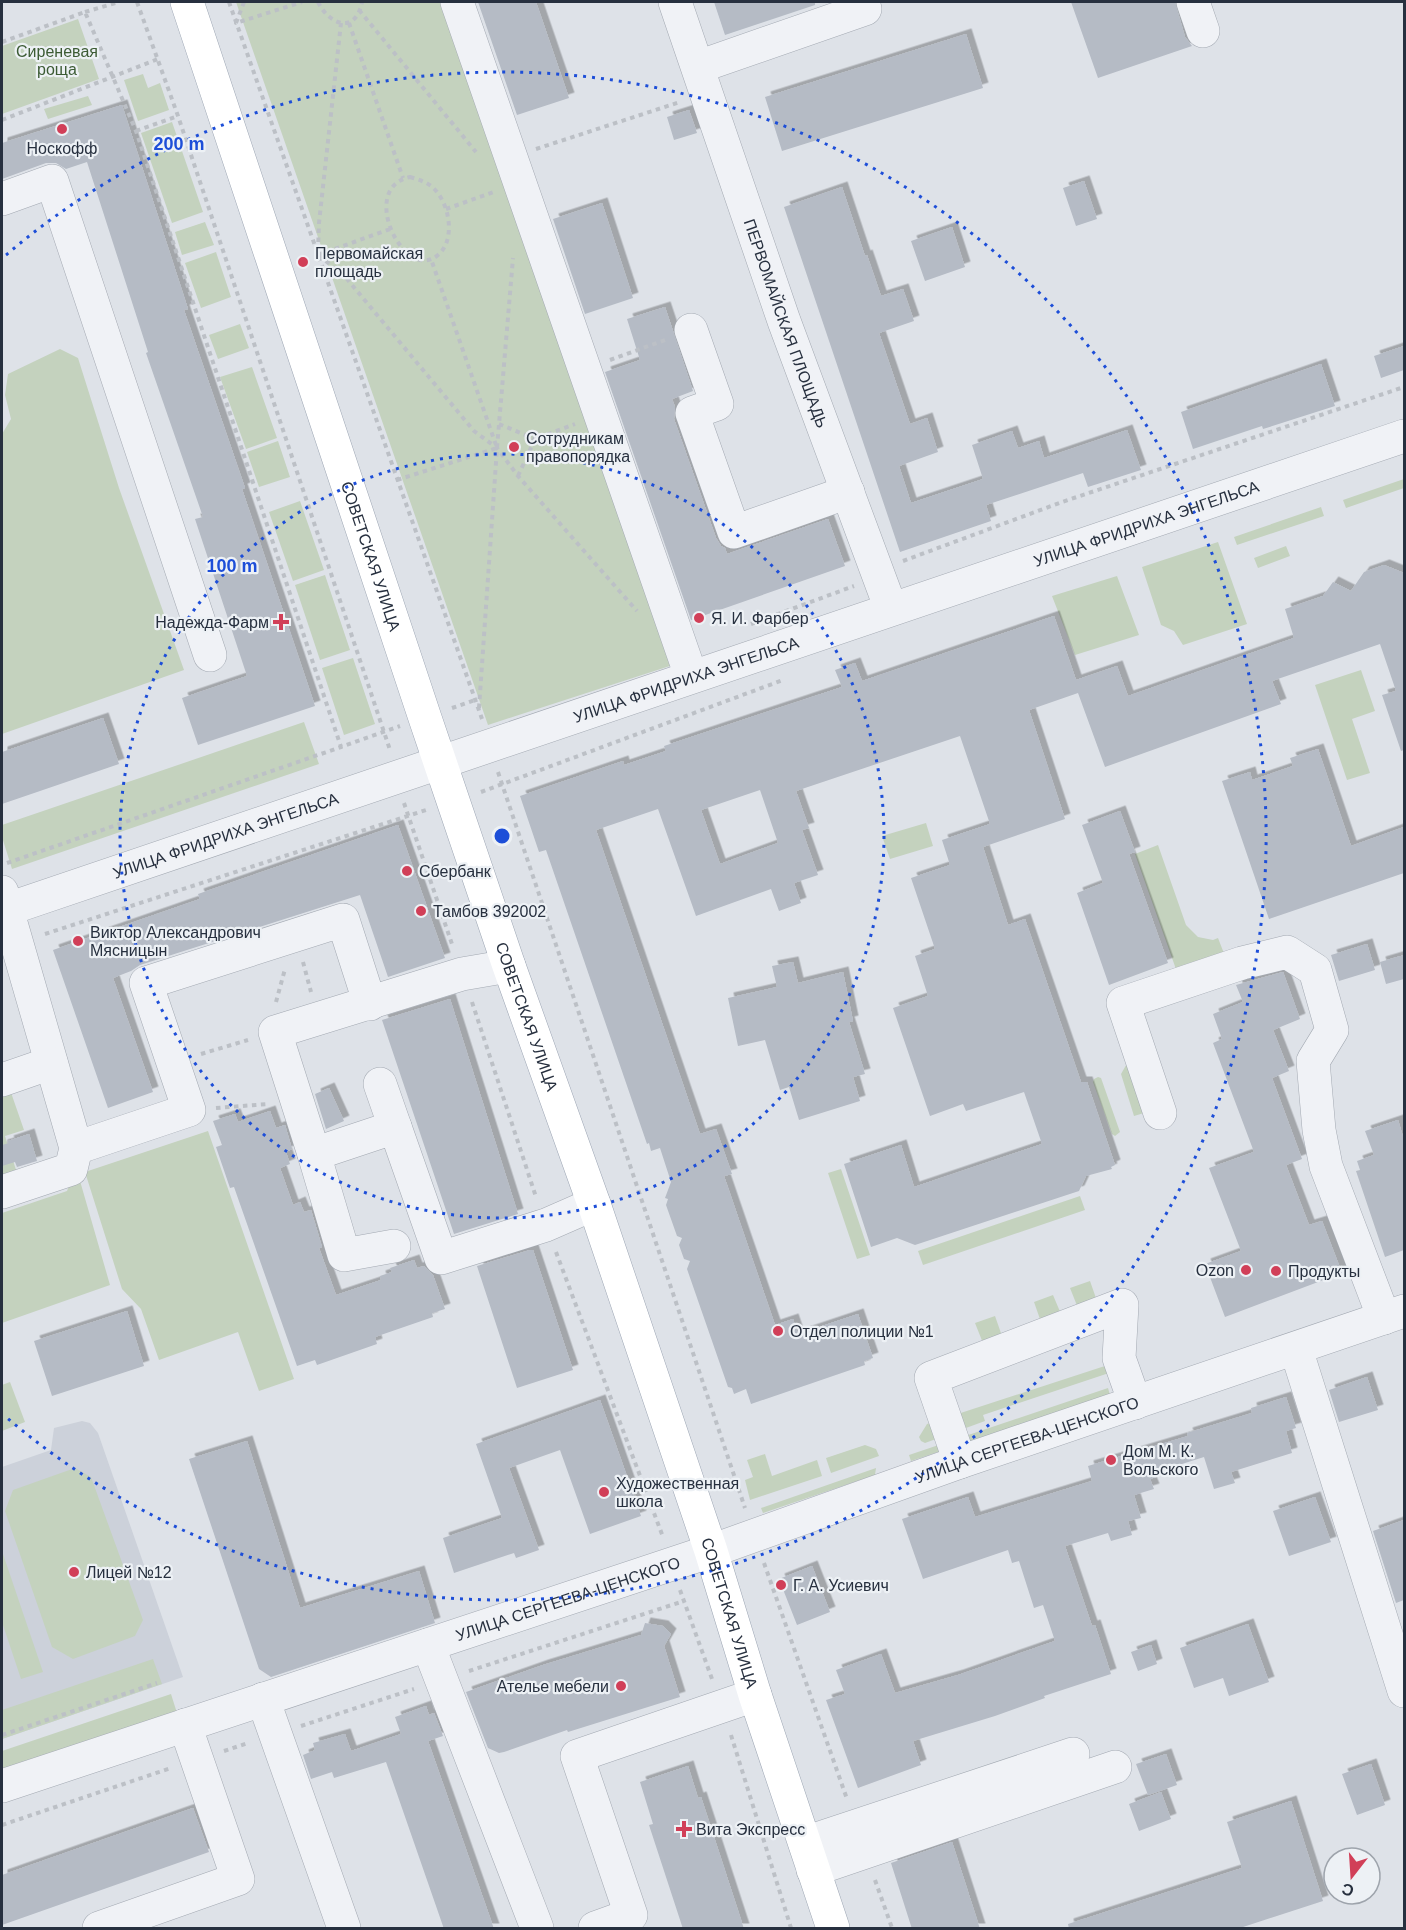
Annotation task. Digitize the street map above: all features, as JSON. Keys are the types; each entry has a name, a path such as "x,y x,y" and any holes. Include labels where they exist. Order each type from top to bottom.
{"main road":[{"name":"СОВЕТСКАЯ УЛИЦА","path":"187,2 453,802 594,1204 711,1551 755,1695 833,1929"}],"street":[{"path":"457,2 505,167 585,369 691,676"},
{"name":"ПЕРВОМАЙСКАЯ ПЛОЩАДЬ","path":"675,2 784,321 891,609"},
{"path":"702,80 866,9 863,2"},
{"path":"2,199 52,181 210,655"},
{"path":"692,330 717,404 692,413 734,532 848,492"},
{"name":"УЛИЦА ФРИДРИХА ЭНГЕЛЬСА","path":"3,904 440,762 488,727 691,676 1404,436"},
{"path":"2,1192 71,1169 76,1148 17,944 3,904"},
{"path":"76,1148 189,1110 146,983 343,920 370,1004"},
{"path":"1160,1113 1122,1003 1242,963 1287,952 1315,970 1332,1030 1313,1060 1318,1130 1326,1166 1394,1315"},
{"path":"394,1246 344,1255 299,1104 271,1034 462,974 509,966"},
{"path":"2,1080 51,1064"},
{"path":"380,1084 441,1258 546,1225 594,1204"},
{"path":"314,1154 395,1127"},
{"path":"960,1462 931,1378 1122,1305 1119,1358 1134,1403"},
{"name":"УЛИЦА СЕРГЕЕВА-ЦЕНСКОГО","path":"2,1786 711,1551 960,1462 1394,1315"},
{"path":"1296,1348 1404,1691"},
{"path":"428,1645 537,1929"},
{"path":"595,1929 631,1915 577,1756 755,1695"},
{"path":"263,1699 344,1929"},
{"path":"99,1929 238,1879 185,1725"},
{"path":"809,1857 1073,1754"},
{"path":"860,1838 1115,1767"}],"path":[{"path":"2,42 119,2"},
{"path":"229,2 475,700 488,727 502,784 754,1535 892,1929"},
{"path":"236,23 244,2"},
{"path":"236,23 302,2"},
{"path":"318,2 325,13 340,23 349,23 357,16 362,2"},
{"path":"359,10 505,167"},
{"path":"85,12 136,130 341,747"},
{"path":"318,255 319,224 340,23"},
{"path":"349,23 403,178"},
{"path":"2,120 158,59"},
{"path":"446,209 505,167 702,80"},
{"path":"136,130 178,116"},
{"path":"403,178 421,180 432,186 439,194 446,209 449,233 443,251 431,259 424,260 412,256 401,247 387,220 387,200 392,187 403,178"},
{"path":"318,255 390,229"},
{"path":"479,711 497,448 514,251"},
{"path":"318,255 347,279 474,431 497,448 518,476 638,613"},
{"path":"431,259 497,448"},
{"path":"585,369 692,330"},
{"path":"748,625 847,590 895,564 1062,502 1404,387"},
{"path":"499,424 535,439 601,414"},
{"path":"518,476 535,439"},
{"path":"397,480 497,448"},
{"path":"17,944 453,802 790,677"},
{"path":"2,865 475,700"},
{"path":"295,935 319,1019"},
{"path":"174,1061 271,1034 295,935"},
{"path":"189,1110 246,1104 299,1104"},
{"path":"460,1674 684,1601"},
{"path":"2,1735 157,1683"},
{"path":"2,1825 416,1688"}],"shaded area":[{"name":"Лицей №12","path":"82,1421 90,1423 98,1433 183,1677 2,1739 2,1467 51,1450 54,1428"}],"green space":[{"path":"236,2 449,2 679,663 488,725"},
{"name":"Сиреневая роща","path":"78,19 99,79 2,114 2,46"},
{"path":"143,74 148,88 160,83 169,110 138,121 124,80"},
{"path":"88,96 92,105 48,119 44,109"},
{"path":"172,122 203,212 172,223 141,133"},
{"path":"205,222 214,245 182,255 175,232"},
{"path":"216,252 231,297 201,308 185,263"},
{"path":"240,324 249,348 218,359 209,335"},
{"path":"60,349 78,358 119,488 184,670 2,734 2,434 11,419 5,395 8,374"},
{"path":"252,367 277,438 246,449 220,377"},
{"path":"278,441 290,477 259,487 247,452"},
{"path":"1404,479 1404,488 1346,508 1343,500"},
{"path":"300,501 324,570 293,581 269,512"},
{"path":"1321,507 1324,516 1237,545 1234,537"},
{"path":"1218,542 1247,624 1183,645 1174,631 1161,625 1142,567"},
{"path":"1286,546 1290,556 1258,568 1254,558"},
{"path":"325,575 350,650 320,660 295,585"},
{"path":"1117,576 1139,635 1075,655 1052,596"},
{"path":"353,658 375,724 344,735 322,668"},
{"path":"1361,670 1375,711 1352,719 1370,773 1347,780 1315,685"},
{"path":"304,722 319,764 12,869 2,837 2,825"},
{"path":"926,823 933,846 890,859 882,836"},
{"path":"1158,845 1186,925 1198,937 1213,940 1218,938 1225,956 1177,972 1135,854"},
{"path":"1129,1060 1174,1104 1134,1116 1121,1074"},
{"path":"1098,1077 1101,1078 1120,1132 1115,1136 1112,1134 1093,1082"},
{"path":"8,1084 24,1130 5,1136 18,1176 2,1181 2,1086"},
{"path":"208,1131 294,1379 259,1391 238,1332 159,1360 141,1309 122,1289 85,1172"},
{"path":"76,1167 110,1285 2,1323 2,1213 67,1191"},
{"path":"841,1169 870,1255 857,1259 828,1173"},
{"path":"1080,1196 1085,1210 923,1265 918,1251"},
{"path":"1090,1281 1097,1301 1078,1308 1070,1288"},
{"path":"1053,1295 1061,1314 1041,1322 1034,1302"},
{"path":"995,1316 1002,1336 983,1343 975,1323"},
{"path":"1111,1364 1112,1372 983,1415 985,1421 925,1443 919,1437 927,1424"},
{"path":"10,1382 25,1422 2,1431 2,1385"},
{"path":"1108,1388 1110,1395 911,1461 909,1455"},
{"path":"865,1445 876,1449 879,1456 831,1473 826,1458"},
{"path":"765,1454 772,1476 817,1460 822,1476 750,1500 745,1480 753,1477 747,1460"},
{"path":"75,1468 91,1477 143,1620 135,1636 73,1659 52,1647 5,1511 13,1490"},
{"path":"876,1468 875,1475 763,1513 761,1508"},
{"path":"2,1551 43,1672 21,1679 2,1622"},
{"path":"153,1659 162,1684 2,1739 2,1710"},
{"path":"171,1694 177,1713 2,1773 2,1751"}],"building":[{"path":"478,2 536,2 569,98 517,115"},
{"path":"714,2 815,2 815,5 725,35"},
{"path":"1071,2 1175,2 1185,37 1192,46 1098,78"},
{"path":"966,34 983,88 782,151 765,97"},
{"path":"122,105 188,309 184,310 245,488 242,489 315,706 198,745 182,698 247,676 195,519 203,517 146,353 148,352 87,162 66,169 56,163 46,163 2,179 2,143"},
{"path":"689,110 697,133 674,140 667,117"},
{"path":"1084,181 1097,219 1076,226 1063,188"},
{"path":"842,187 881,296 903,289 914,321 879,333 910,424 927,418 938,452 899,466 911,503 983,479 972,445 1012,431 1018,448 1039,441 1044,458 1127,430 1141,470 1088,487 1083,473 986,505 991,521 900,552 784,207"},
{"path":"602,203 633,298 585,314 553,219"},
{"path":"952,227 965,267 925,281 911,241"},
{"path":"665,307 693,391 672,399 675,407 674,419 716,538 721,546 725,548 727,554 828,519 845,566 691,620 605,372 640,360 627,319"},
{"path":"1404,346 1404,370 1381,378 1374,356"},
{"path":"1321,364 1335,406 1263,429 1262,426 1193,449 1181,412"},
{"path":"1384,565 1404,573 1404,750 1401,751 1382,695 1396,691 1380,644 1272,681 1281,704 1105,767 1078,693 1029,710 1065,819 983,847 1008,925 1025,919 1081,1082 1087,1082 1115,1165 1111,1167 1112,1169 1086,1176 1079,1191 915,1245 897,1238 871,1247 844,1164 901,1145 914,1187 1042,1144 1024,1092 966,1111 963,1104 930,1116 893,1008 928,996 915,956 935,949 911,878 950,865 942,840 990,824 960,736 796,791 809,828 802,830 818,875 794,883 801,903 779,911 771,889 696,916 658,809 596,830 700,1134 716,1129 732,1174 724,1176 775,1325 793,1319 798,1334 858,1314 873,1358 864,1361 865,1365 751,1404 746,1389 734,1394 732,1388 728,1387 687,1269 690,1261 684,1259 679,1245 682,1238 677,1236 666,1205 668,1199 665,1198 671,1182 660,1148 651,1151 649,1143 647,1144 546,850 539,852 520,796 623,761 624,765 666,751 664,746 842,687 835,670 855,663 862,681 1054,616 1076,680 1117,666 1128,696 1294,638 1285,609 1323,596 1333,582 1351,591 1364,572","holes":["760,790 778,843 720,864 701,810"]},
{"path":"103,718 119,764 2,804 2,752"},
{"path":"1318,749 1351,846 1404,827 1404,873 1269,919 1222,781 1250,772 1252,780 1293,766 1290,758"},
{"path":"1120,811 1135,852 1129,854 1168,963 1109,985 1077,893 1103,883 1082,825"},
{"path":"398,825 445,958 388,977 360,895 140,965 113,978 153,1092 108,1108 53,950 200,899 198,894"},
{"path":"1367,944 1375,970 1339,981 1331,955"},
{"path":"1404,955 1404,979 1386,984 1380,962"},
{"path":"793,962 798,983 843,972 853,1021 849,1022 865,1074 853,1077 860,1101 799,1120 789,1087 780,1090 765,1040 738,1046 728,998 777,987 772,966"},
{"path":"1283,972 1300,1019 1273,1030 1289,1071 1272,1078 1302,1159 1286,1165 1309,1225 1322,1221 1342,1273 1225,1317 1205,1264 1241,1251 1209,1168 1254,1152 1213,1043 1222,1039 1213,1014 1243,1002 1236,985"},
{"path":"450,999 518,1214 454,1234 382,1020"},
{"path":"329,1088 344,1121 326,1129 315,1094"},
{"path":"270,1111 276,1128 285,1125 292,1149 286,1152 290,1164 280,1168 293,1205 300,1202 304,1212 311,1210 322,1247 319,1248 336,1295 381,1280 380,1276 392,1272 390,1268 414,1260 417,1268 424,1266 433,1275 445,1309 432,1313 433,1317 375,1337 377,1344 317,1365 315,1360 297,1366 234,1187 230,1188 216,1147 222,1145 213,1121 235,1114 238,1122"},
{"path":"1398,1120 1404,1140 1404,1250 1385,1257 1356,1171 1360,1170 1357,1161 1374,1155 1365,1131"},
{"path":"29,1134 37,1161 17,1167 15,1162 2,1166 2,1145"},
{"path":"533,1250 573,1370 517,1388 477,1266"},
{"path":"127,1311 144,1366 52,1396 34,1341"},
{"path":"1367,1377 1378,1410 1339,1422 1329,1390"},
{"path":"1286,1397 1296,1428 1286,1431 1292,1453 1231,1472 1235,1483 1214,1489 1204,1457 1163,1470 1165,1474 1150,1479 1154,1489 1134,1495 1141,1518 1128,1521 1132,1535 1111,1541 1108,1533 1065,1546 1111,1674 1044,1696 1045,1698 995,1716 913,1741 921,1765 858,1788 826,1700 845,1694 836,1670 881,1654 895,1693 958,1675 1055,1641 1043,1605 1034,1608 1019,1561 1012,1563 1008,1550 923,1579 902,1519 968,1497 975,1517 1092,1481 1088,1466 1188,1436 1187,1433 1252,1413 1251,1408"},
{"name":"Художественная школа","path":"600,1400 641,1516 590,1534 560,1450 509,1468 539,1550 516,1558 514,1553 454,1573 443,1538 502,1518 476,1444"},
{"path":"247,1441 300,1608 419,1571 435,1623 271,1677 259,1669 189,1459"},
{"path":"1315,1497 1331,1542 1289,1556 1273,1511"},
{"path":"1404,1520 1404,1600 1396,1603 1373,1531"},
{"path":"812,1566 830,1612 797,1625 779,1579"},
{"path":"645,1623 663,1626 671,1634 664,1646 680,1697 568,1732 567,1730 504,1752 499,1753 488,1748 466,1692 543,1665 641,1635"},
{"path":"1248,1624 1269,1682 1229,1696 1223,1678 1194,1688 1180,1648"},
{"path":"1151,1645 1157,1664 1138,1671 1131,1652"},
{"path":"426,1706 429,1715 434,1713 443,1736 428,1741 494,1929 444,1929 386,1762 334,1778 332,1772 311,1779 303,1755 315,1750 313,1743 345,1734 351,1751 401,1734 395,1717"},
{"path":"1166,1754 1177,1785 1148,1795 1136,1764"},
{"path":"1371,1764 1385,1805 1357,1815 1342,1774"},
{"path":"688,1766 698,1798 701,1797 744,1929 683,1929 649,1825 653,1824 640,1782"},
{"path":"1161,1792 1171,1819 1139,1831 1129,1804"},
{"path":"1291,1801 1322,1901 1237,1929 1069,1929 1068,1924 1242,1868 1227,1822"},
{"path":"193,1808 209,1852 2,1925 2,1875"},
{"path":"952,1842 980,1929 912,1929 891,1863"}],"place":[{"name":"Носкофф","path":"62,129"},
{"name":"Первомайская площадь","path":"303,262"},
{"name":"Сотрудникам правопорядка","path":"514,447"},
{"name":"Я. И. Фарбер","path":"699,618"},
{"name":"Надежда-Фарм","path":"281,622"},
{"name":"Сбербанк","path":"407,871"},
{"name":"Тамбов 392002","path":"421,911"},
{"name":"Виктор Александрович Мясницын","path":"78,941"},
{"name":"Ozon","path":"1246,1270"},
{"name":"Продукты","path":"1276,1271"},
{"name":"Отдел полиции №1","path":"778,1331"},
{"name":"Дом М. К. Вольского","path":"1111,1460"},
{"name":"Художественная школа","path":"604,1492"},
{"name":"Лицей №12","path":"74,1572"},
{"name":"Г. А. Усиевич","path":"781,1585"},
{"name":"Ателье мебели","path":"621,1686"},
{"name":"Вита Экспресс","path":"684,1829"}]}
